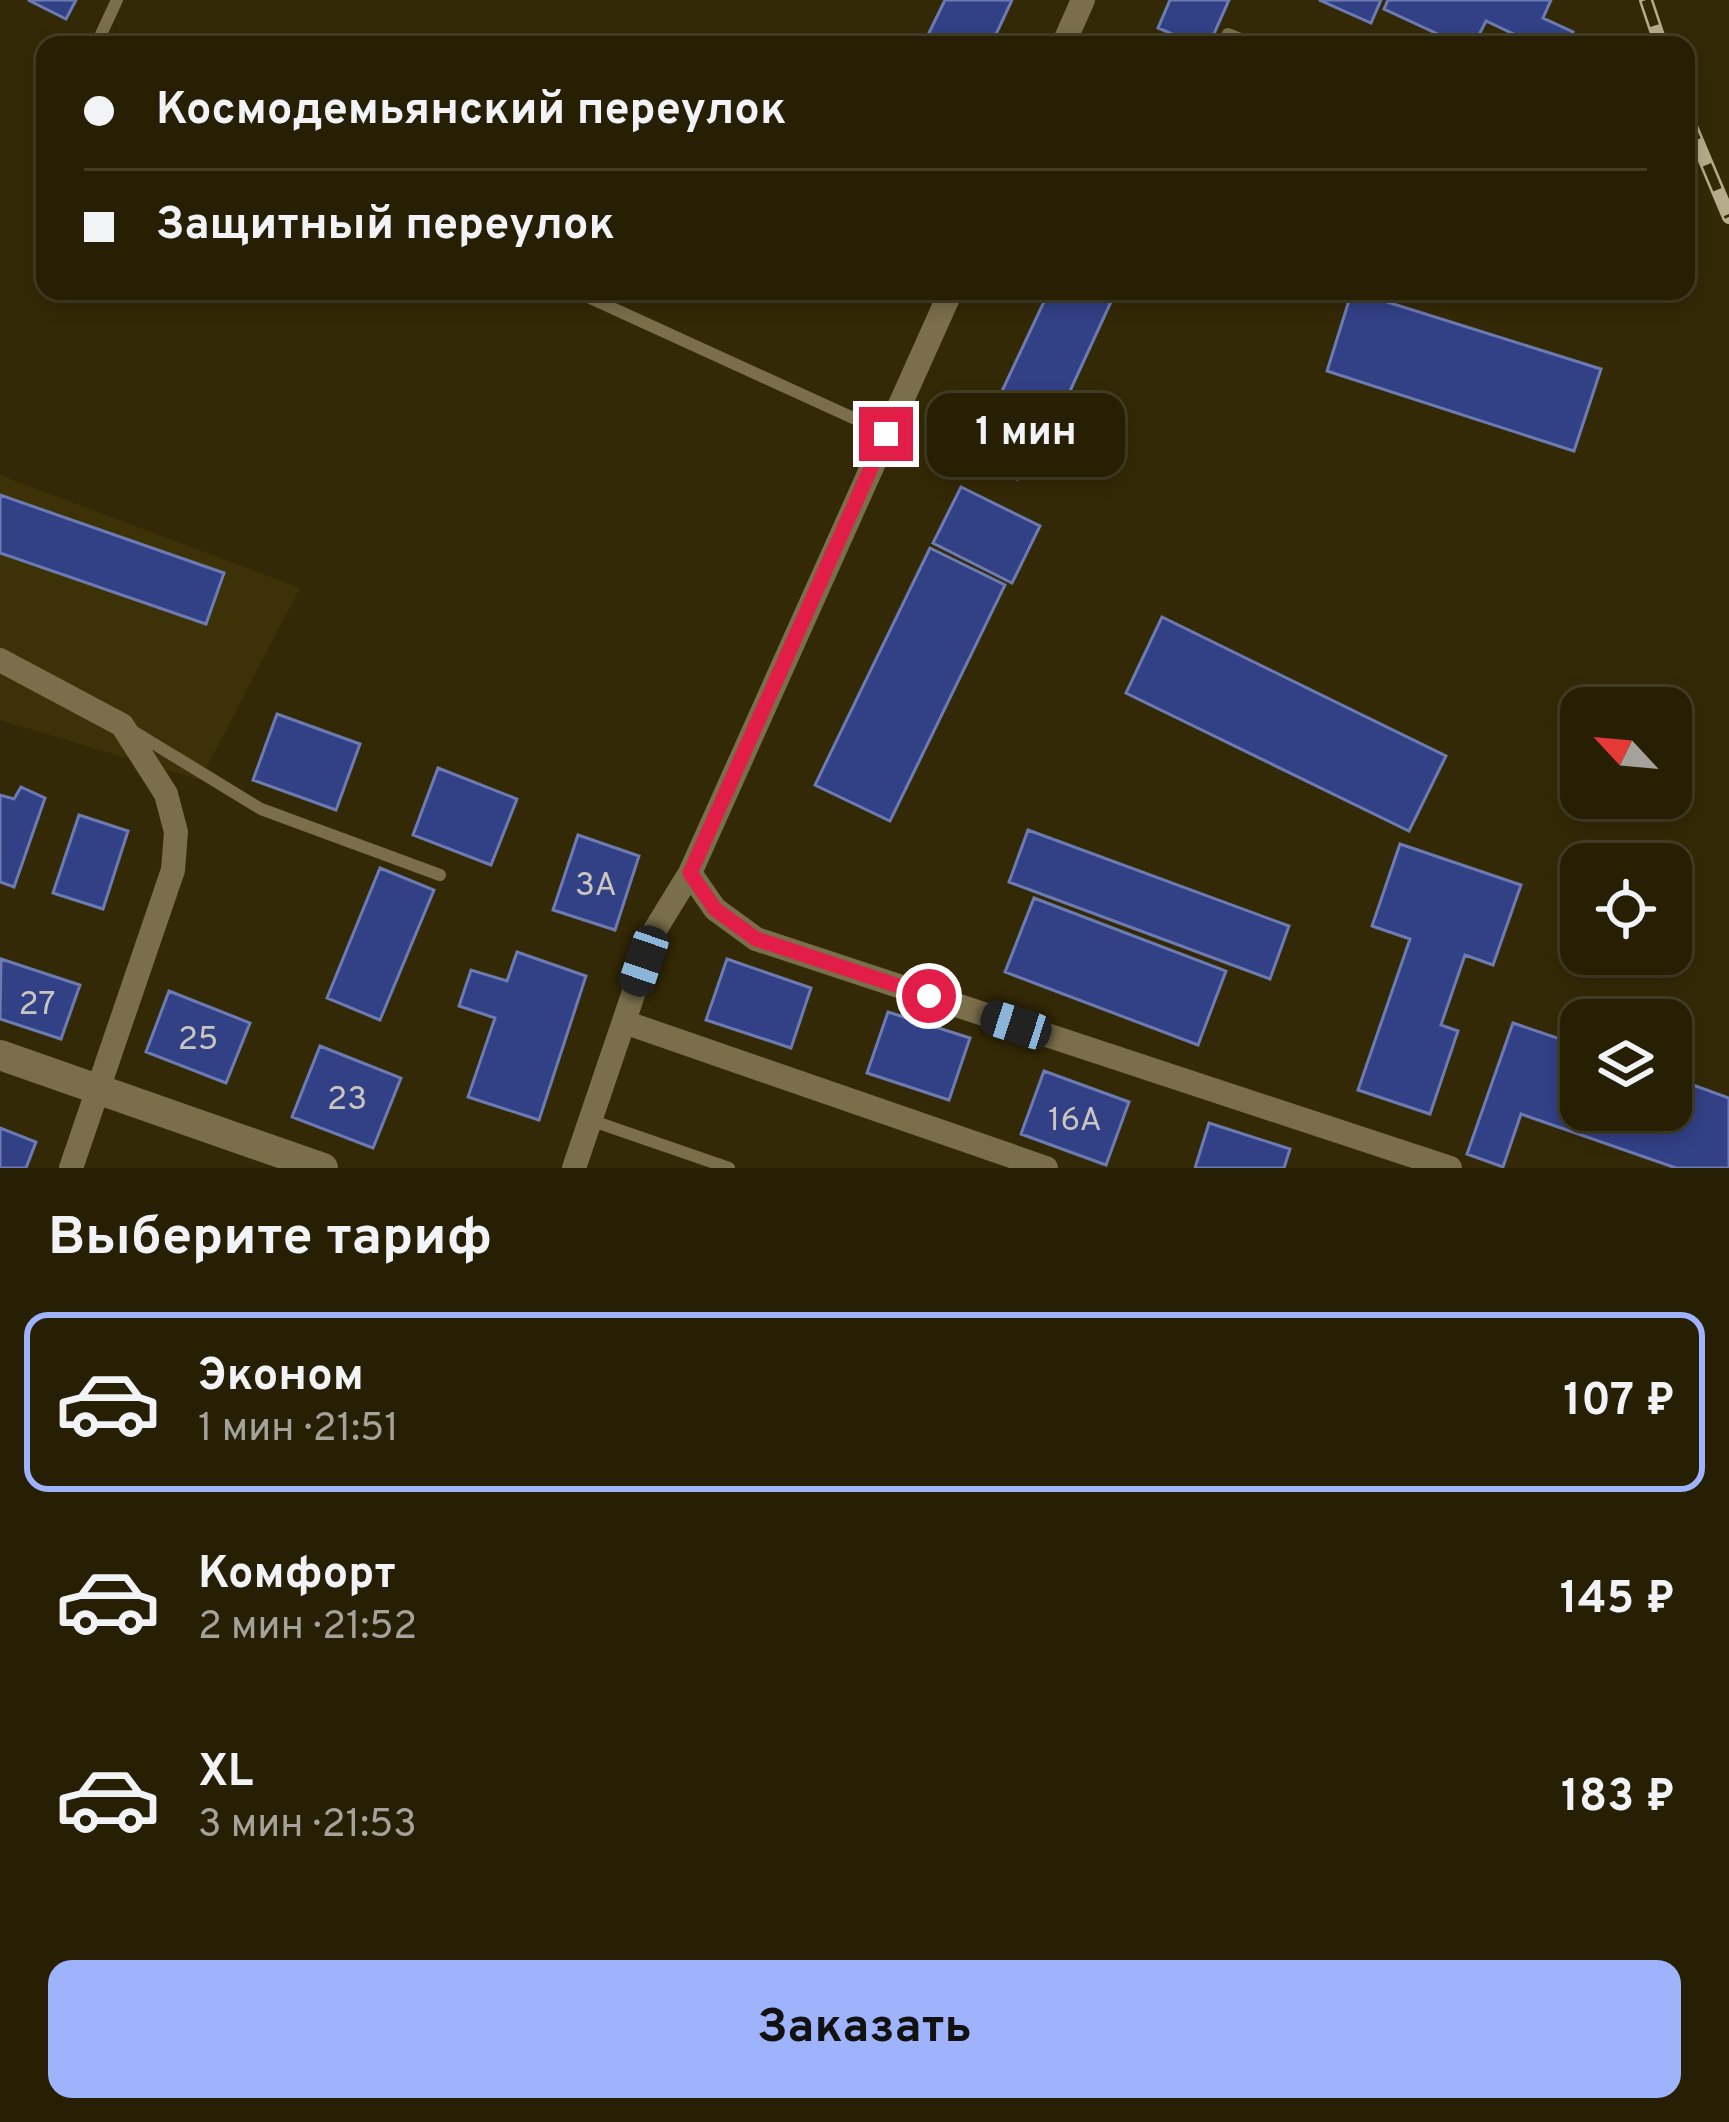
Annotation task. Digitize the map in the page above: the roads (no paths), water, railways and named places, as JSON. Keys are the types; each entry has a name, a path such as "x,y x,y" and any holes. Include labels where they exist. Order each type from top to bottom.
{"street":[{"path":"1067,36 1084,0"},
{"path":"574,1168 655,930 690,873 947,300"},
{"path":"0,660 122,724 166,794 176,832 172,871 70,1168"},
{"path":"690,873 715,909 756,939 1450,1168"},
{"path":"624,1022 1046,1168"},
{"path":"0,1054 323,1168"}],"lane":[{"path":"100,36 118,0"},
{"path":"1228,34 1233,36"},
{"path":"595,300 886,434"},
{"path":"122,724 261,809 440,875"},
{"path":"590,1120 730,1168"}],"railway":[{"path":"1646,0 1658,36"},
{"path":"1695,136 1729,217"}]}
